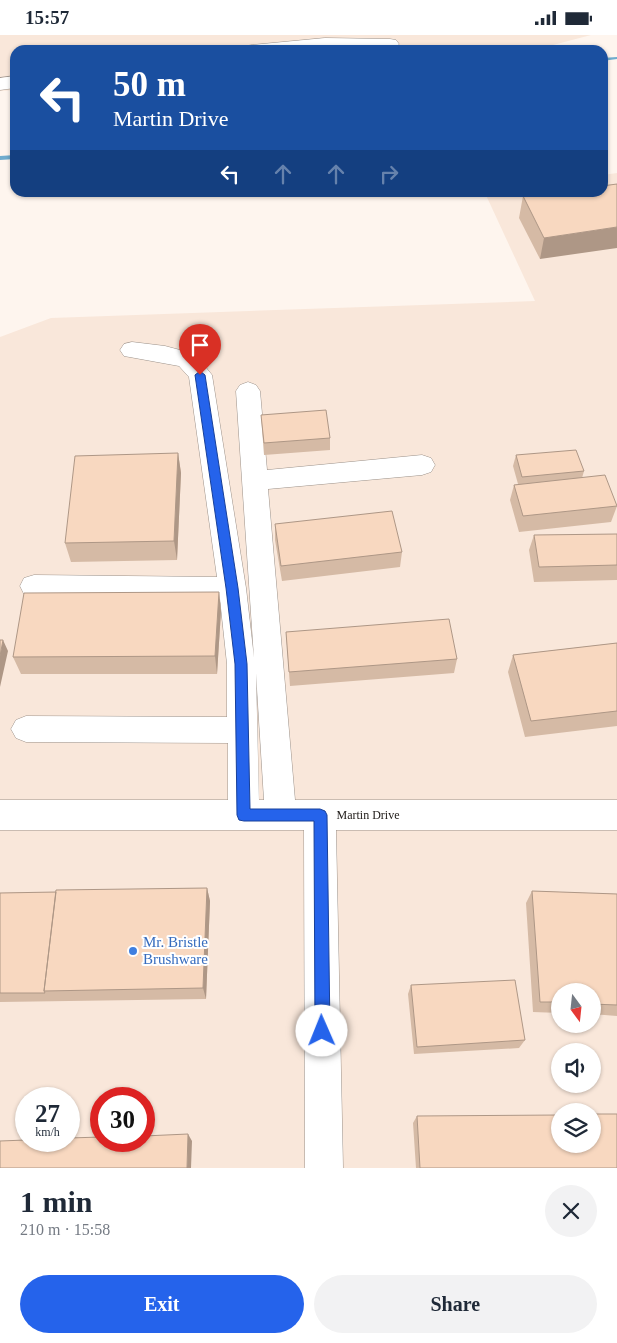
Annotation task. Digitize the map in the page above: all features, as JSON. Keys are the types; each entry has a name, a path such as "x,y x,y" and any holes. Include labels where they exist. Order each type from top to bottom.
{"street":[{"path":"304,45 325,43 390,44"},
{"path":"132,350 165,354 187,360 200,375 232,588 241,664 244,815"},
{"path":"248,391 281,815"},
{"path":"255,481 422,465"},
{"path":"34,586 232,588"},
{"path":"26,729 242,730"},
{"name":"Martin Drive","path":"0,815 617,815"},
{"path":"320,815 324,1168"}],"shaded area":[{"path":"0,35 591,35 553,45 10,45 10,90 0,91"},
{"path":"617,173 617,1168 0,1168 0,337 51,318 535,301 487,197 608,197 608,174"}],"building":[{"path":"617,184 617,227 544,238 524,197 608,197 608,185"},
{"path":"326,410 330,438 264,443 261,415"},
{"path":"576,450 584,471 522,477 516,455"},
{"path":"178,453 174,541 65,543 75,456"},
{"path":"605,475 617,506 523,516 514,485"},
{"path":"392,511 402,552 281,566 275,524"},
{"path":"617,534 617,565 539,567 534,535"},
{"path":"219,592 215,656 13,657 24,593"},
{"path":"449,619 457,659 289,672 286,632"},
{"path":"0,640 3,640 0,656"},
{"path":"617,643 617,711 531,721 513,655"},
{"name":"Mr. Bristle Brushware","path":"207,888 203,988 44,991 56,890"},
{"path":"532,891 617,894 617,1005 601,1004 601,983 551,983 551,1002 540,1002"},
{"path":"56,892 45,993 0,993 0,893"},
{"path":"515,980 525,1040 417,1047 411,985"},
{"path":"601,1114 617,1114 617,1168 420,1168 417,1116 551,1115 551,1153 601,1153"},
{"path":"188,1134 187,1168 0,1168 0,1141 15,1140 15,1152 80,1152 80,1138 90,1137 90,1152 155,1152 155,1136"}],"waterway":[{"path":"608,59 617,58"},
{"path":"0,158 10,157"}],"place":[{"name":"Mr. Bristle Brushware","path":"133,951"}],"route":[{"path":"200,375 232,588 241,664 244,815 320,815 322,1031"}]}
